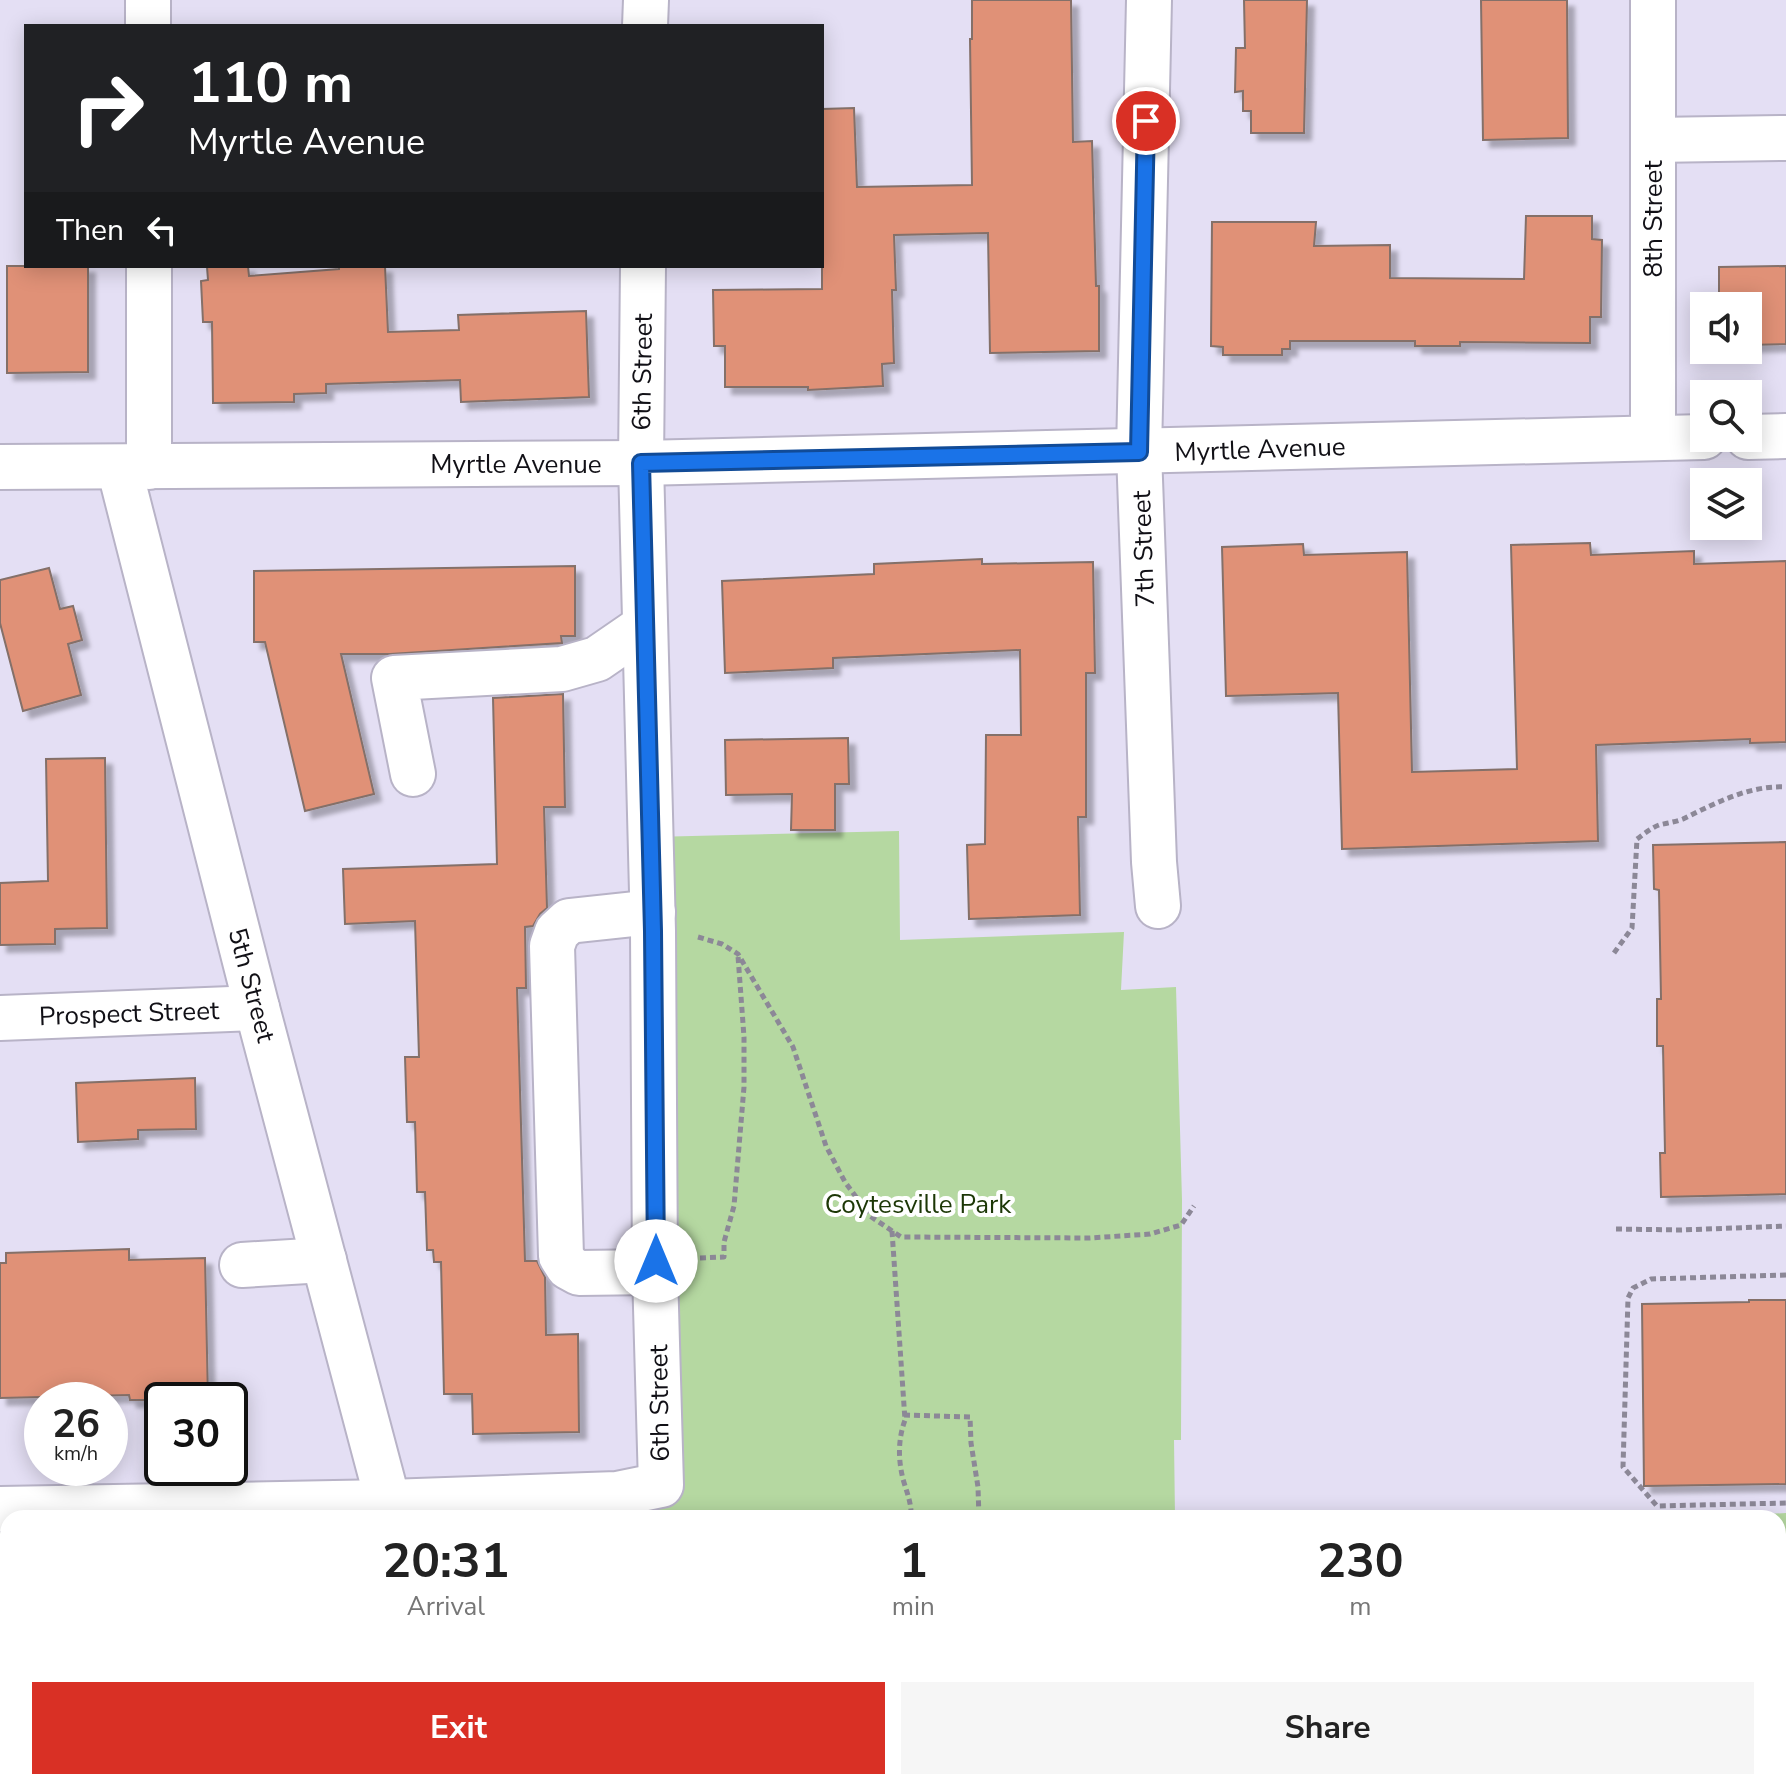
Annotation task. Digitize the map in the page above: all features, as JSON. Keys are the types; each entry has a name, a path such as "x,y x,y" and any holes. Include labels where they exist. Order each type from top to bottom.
{"street":[{"path":"148,0 148,24"},
{"path":"645,24 646,0"},
{"name":"7th Street","path":"1149,0 1139,452 1158,906"},
{"name":"8th Street","path":"1653,0 1653,438"},
{"path":"1654,140 1786,138"},
{"name":"5th Street","path":"149,268 134,467 257,1008 388,1502"},
{"name":"6th Street","path":"388,1502 617,1494 661,1485 655,1272 653,921 641,463 643,268"},
{"path":"1762,437 1786,436"},
{"name":"Myrtle Avenue","path":"0,467 641,463 1690,437"},
{"path":"413,774 394,678 562,669 597,659 645,626"},
{"path":"653,921 569,921 557,932 552,946 561,1256 568,1267 579,1273 655,1272"},
{"name":"Prospect Street","path":"0,1018 257,1008"},
{"path":"242,1265 324,1260"},
{"path":"0,1509 388,1502"}],"path":[{"path":"1614,953 1632,928 1637,839 1655,826 1680,821 1706,806 1741,793 1772,786 1786,787"},
{"path":"653,921 722,944 738,954 793,1047 826,1146 845,1182 870,1216 901,1237 1090,1238 1150,1234 1181,1225 1194,1206"},
{"path":"724,1257 724,1242 734,1206 744,1087 738,954"},
{"path":"1616,1229 1786,1226"},
{"path":"892,1231 904,1415 899,1449 910,1510"},
{"path":"1786,1275 1651,1279 1633,1288 1628,1298 1623,1467 1657,1506 1786,1503"},
{"path":"904,1415 970,1417 979,1510"}],"green space":[{"name":"Coytesville Park","path":"899,831 900,940 1124,932 1121,990 1176,987 1182,1200 1181,1440 1174,1440 1175,1510 0,1510 661,1485 651,837"}],"building":[{"path":"972,0 1071,0 1073,142 1092,141 1099,351 990,353 988,233 894,235 894,363 882,364 883,386 808,390 808,387 725,387 725,346 714,346 713,290 822,289 824,109 854,108 857,187 972,185"},
{"path":"1244,0 1307,0 1304,133 1251,133 1251,111 1243,111 1243,91 1235,92 1236,48 1245,48"},
{"path":"1481,0 1567,0 1568,138 1483,140"},
{"path":"1526,216 1592,216 1592,239 1602,240 1601,317 1590,317 1590,343 1460,342 1460,346 1415,346 1415,341 1290,341 1290,349 1282,349 1282,355 1223,355 1223,347 1211,346 1212,222 1316,222 1314,246 1390,245 1390,278 1524,279"},
{"path":"7,266 88,268 88,372 7,373"},
{"path":"1786,266 1786,344 1762,345 1762,292 1719,292 1719,267"},
{"path":"207,268 248,268 249,276 339,268 385,268 388,332 459,330 458,315 586,311 589,397 461,402 460,380 326,384 326,393 294,394 294,402 213,403 212,322 203,322 201,281 208,280"},
{"path":"1590,543 1591,555 1694,551 1694,564 1786,561 1786,742 1750,743 1750,739 1596,745 1598,841 1342,849 1338,693 1226,696 1222,547 1303,544 1304,555 1407,552 1412,772 1517,769 1511,545"},
{"path":"982,559 982,564 1093,562 1095,673 1086,673 1086,817 1078,817 1080,915 969,919 967,845 985,844 986,735 1021,735 1020,650 833,658 833,668 725,673 722,581 874,574 874,564"},
{"path":"575,566 575,636 561,636 562,643 390,654 341,654 374,794 305,811 265,642 254,642 254,571"},
{"path":"49,568 60,609 73,606 82,640 68,644 81,695 23,711 0,623 0,580"},
{"path":"563,694 565,807 544,807 547,908 533,926 525,927 526,988 517,988 525,1261 537,1261 545,1277 546,1335 578,1334 579,1432 473,1434 472,1394 444,1394 441,1262 434,1262 433,1250 427,1250 425,1192 417,1192 415,1122 407,1122 405,1057 419,1057 415,921 345,924 343,869 497,864 493,698"},
{"path":"848,738 849,784 835,784 835,830 791,830 792,794 726,795 725,740"},
{"path":"105,758 107,928 55,929 55,944 0,945 0,883 48,881 46,759"},
{"path":"1786,842 1786,1194 1661,1197 1660,1153 1665,1153 1663,1046 1657,1046 1657,999 1661,999 1659,890 1654,889 1653,845"},
{"path":"195,1078 196,1129 138,1130 138,1139 78,1142 76,1083"},
{"path":"129,1249 129,1260 205,1258 208,1382 144,1382 144,1400 130,1400 128,1382 24,1382 24,1397 0,1398 0,1263 6,1263 6,1253"},
{"path":"1786,1300 1786,1484 1644,1486 1642,1304"}],"route":[{"path":"656,1261 653,931 641,463 1139,452 1146,121"}]}
